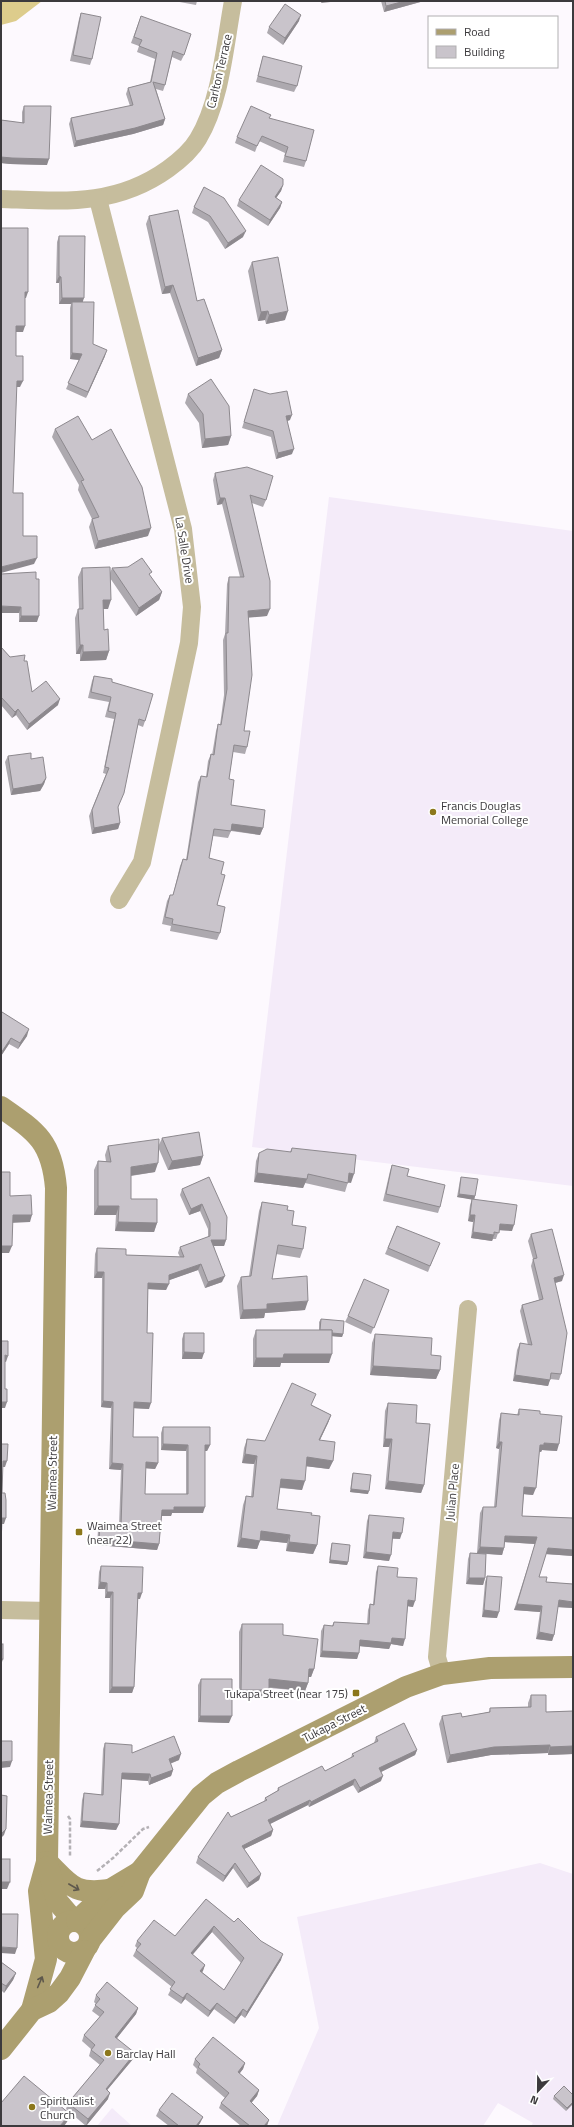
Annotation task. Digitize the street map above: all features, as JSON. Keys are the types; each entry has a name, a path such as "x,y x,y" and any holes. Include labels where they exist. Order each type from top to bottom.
{"main road":[{"name":"Waimea Street","path":"1,1107 26,1124 49,1151 54,1166 56,1213 47,1862 39,1891 51,1939 32,2010"},
{"name":"Tukapa Street","path":"1,2049 32,2010 49,2002 59,1993 70,1978 87,1946 111,1912 133,1891 140,1872 201,1796 217,1783 406,1687 442,1674 490,1668 573,1667"},
{"name":"Waimea Street","path":"47,1862 57,1901 75,1921"},
{"path":"47,1862 69,1884 79,1890 90,1893 110,1890"},
{"name":"Tukapa Street","path":"75,1921 110,1890 140,1872"},
{"path":"75,1921 88,1928 87,1946 78,1953 66,1952 51,1939 62,1925 75,1921"}],"street":[{"name":"Carlton Terrace","path":"1,199 72,201 98,199 132,190 160,175 180,160 198,140 208,116 218,84 233,1"},
{"name":"La Salle Drive","path":"98,199 183,529 192,607 189,643 142,862 119,900"},
{"name":"Julian Place","path":"442,1674 437,1657 468,1309"},
{"path":"1,1610 50,1611"}],"path":[{"path":"70,1819 70,1859"},
{"path":"96,1872 143,1829"}],"shaded area":[{"path":"1,1 42,1 16,21 1,25"},
{"name":"Francis Douglas Memorial College","path":"329,497 573,531 573,1186 252,1147"},
{"path":"540,1863 573,1874 573,2126 531,2126 533,2123 498,2103 483,2126 277,2126 319,2028 297,1917"},
{"path":"112,2108 132,2126 97,2126"}],"building":[{"path":"385,1 405,1 386,6"},
{"path":"285,4 301,15 285,38 269,27"},
{"path":"81,13 101,17 92,59 73,55"},
{"path":"141,16 191,34 184,55 173,51 165,85 153,82 165,119 135,128 76,141 71,118 133,105 128,88 151,82 157,53 139,46 142,40 134,37"},
{"path":"263,56 302,66 297,86 258,76"},
{"path":"24,106 51,106 49,159 1,157 1,120 24,123"},
{"path":"251,106 271,115 269,118 314,130 306,161 285,156 288,147 262,136 257,146 237,137"},
{"path":"261,165 283,179 283,185 275,197 282,202 270,220 239,200"},
{"path":"204,187 224,198 246,231 228,243 210,216 194,207"},
{"path":"178,210 197,301 204,299 222,350 198,358 173,285 165,287 149,216"},
{"path":"1,228 28,228 28,292 25,292 25,326 16,326 16,356 23,356 23,381 17,381 13,493 23,493 23,536 37,536 37,558 1,567"},
{"path":"59,236 85,236 84,298 62,298 61,277 59,276"},
{"path":"278,257 288,311 269,315 268,311 261,312 252,262"},
{"path":"72,302 94,302 93,344 107,350 88,392 68,383 82,354 72,353"},
{"path":"211,379 229,406 231,436 205,439 203,414 188,394"},
{"path":"254,389 270,394 287,391 292,415 286,416 294,449 278,453 273,431 244,422"},
{"path":"78,416 92,440 111,429 142,487 151,528 98,541 92,519 99,517 81,481 84,480 55,429"},
{"path":"247,467 273,476 266,500 250,495 270,581 270,609 248,611 252,675 244,731 250,731 247,747 234,745 229,779 234,780 231,805 265,810 263,828 232,824 231,831 214,829 209,858 224,862 221,874 225,875 217,905 225,907 220,933 172,924 173,919 165,917 170,895 173,895 183,859 187,860 201,776 207,777 211,754 214,755 218,724 221,725 227,689 226,633 228,633 229,577 244,577 225,498 220,498 215,473"},
{"path":"142,558 152,572 149,574 162,592 139,608 112,568 128,567"},
{"path":"110,567 111,600 103,600 104,630 108,629 109,651 83,652 83,645 80,645 78,609 83,609 82,568"},
{"path":"36,572 36,579 39,579 39,616 21,616 21,607 1,606 1,574"},
{"path":"1,647 10,657 25,655 24,661 27,661 32,692 46,681 60,699 29,724 18,709 15,712 1,697"},
{"path":"94,676 112,679 112,682 153,694 145,721 139,719 124,793 118,807 120,823 94,828 92,810 109,768 105,767 116,713 108,711 111,697 91,692"},
{"path":"31,753 31,759 43,757 46,778 42,784 13,789 8,756"},
{"path":"2,1012 29,1029 20,1043 11,1038 1,1053 1,1014"},
{"path":"199,1132 203,1156 172,1161 162,1138"},
{"path":"159,1139 158,1163 131,1167 131,1199 157,1199 157,1223 118,1222 119,1206 98,1206 98,1161 111,1162 108,1146"},
{"path":"292,1148 356,1155 354,1174 349,1173 348,1183 308,1174 307,1179 257,1173 259,1153 267,1149 291,1152"},
{"path":"392,1165 409,1169 407,1176 445,1185 440,1207 386,1194"},
{"path":"1,1172 10,1172 10,1196 31,1195 32,1215 13,1215 12,1246 1,1246"},
{"path":"209,1177 227,1217 226,1240 211,1240 225,1276 208,1282 201,1264 169,1275 169,1284 148,1283 147,1333 153,1333 151,1403 134,1402 133,1437 158,1437 158,1463 146,1462 145,1494 188,1494 188,1445 163,1444 163,1427 210,1427 210,1445 205,1445 205,1507 174,1507 174,1510 162,1510 159,1544 99,1539 100,1524 121,1526 123,1464 112,1463 113,1402 103,1401 104,1272 97,1272 97,1248 126,1249 126,1255 184,1257 180,1247 210,1236 210,1223 202,1204 191,1209 182,1189"},
{"path":"461,1177 478,1179 475,1196 459,1194"},
{"path":"472,1199 517,1205 514,1225 500,1224 499,1233 494,1232 494,1235 473,1232 475,1215 470,1215"},
{"path":"262,1202 288,1206 287,1210 294,1211 292,1225 306,1227 303,1249 278,1245 272,1279 307,1276 308,1301 267,1304 267,1309 243,1310 241,1277 251,1276"},
{"path":"397,1226 440,1243 430,1266 388,1248"},
{"path":"552,1229 564,1275 554,1278 567,1333 561,1374 551,1373 550,1380 515,1375 520,1343 532,1345 522,1305 543,1299 533,1259 537,1258 531,1234"},
{"path":"364,1279 389,1290 374,1328 348,1316"},
{"path":"321,1319 344,1321 343,1334 332,1333 332,1330 320,1330"},
{"path":"256,1330 332,1330 332,1354 284,1354 283,1358 256,1358"},
{"path":"184,1333 204,1333 204,1353 184,1352"},
{"path":"375,1334 432,1338 431,1355 441,1356 440,1370 373,1366"},
{"path":"1,1341 8,1341 8,1356 5,1355 5,1389 7,1389 7,1402 1,1402"},
{"path":"292,1383 316,1394 311,1405 331,1415 319,1440 335,1442 333,1461 307,1457 305,1481 281,1479 277,1509 312,1513 311,1515 320,1516 317,1545 289,1542 290,1535 261,1531 260,1541 241,1538 246,1496 253,1497 257,1456 245,1454 247,1439 265,1441"},
{"path":"388,1403 417,1405 416,1423 430,1424 424,1485 388,1481 392,1439 385,1439"},
{"path":"519,1409 540,1411 540,1414 562,1416 559,1444 544,1443 544,1445 540,1445 536,1488 524,1487 522,1516 573,1518 573,1550 548,1548 539,1577 547,1577 546,1582 573,1584 573,1602 559,1600 554,1635 539,1632 542,1606 517,1604 537,1537 505,1536 504,1548 480,1547 483,1507 496,1507 502,1442 499,1442 501,1413 519,1415"},
{"path":"1,1444 8,1444 7,1461 3,1461 2,1493 5,1493 6,1518 2,1518 1,1546"},
{"path":"353,1473 371,1475 369,1491 351,1489"},
{"path":"369,1515 404,1518 402,1533 393,1532 391,1555 366,1552"},
{"path":"332,1543 350,1545 348,1562 330,1560"},
{"path":"470,1553 486,1554 485,1578 469,1578"},
{"path":"101,1566 143,1567 142,1593 138,1593 134,1687 112,1687 113,1592 107,1592 107,1583 100,1582"},
{"path":"378,1566 398,1568 397,1577 417,1578 415,1601 408,1600 405,1639 392,1638 391,1643 360,1640 359,1653 322,1651 324,1625 333,1626 334,1622 369,1624 370,1604 374,1605"},
{"path":"487,1576 502,1577 499,1612 484,1610"},
{"path":"242,1624 283,1624 283,1635 318,1639 314,1669 309,1669 308,1683 269,1679 269,1690 241,1690"},
{"path":"1,1644 3,1644 3,1659 1,1659"},
{"path":"201,1679 232,1679 232,1716 200,1716"},
{"path":"531,1695 546,1695 546,1712 573,1711 573,1746 550,1747 550,1745 494,1747 450,1755 442,1716 461,1713 462,1717 490,1712 490,1708 531,1707"},
{"path":"404,1723 417,1750 379,1768 383,1776 360,1788 355,1779 311,1802 310,1800 268,1820 273,1830 242,1846 261,1874 249,1883 235,1863 225,1876 198,1857 228,1812 231,1817 267,1800 265,1798 279,1790 278,1788 322,1766 325,1771 354,1756 352,1754 378,1741 376,1737"},
{"path":"174,1736 181,1754 169,1759 173,1770 151,1778 150,1774 122,1773 119,1824 82,1821 84,1793 103,1795 105,1743 132,1745 132,1753"},
{"path":"1,1741 12,1741 12,1761 1,1762"},
{"path":"1,1795 7,1796 6,1829 2,1833 1,1833"},
{"path":"1,1859 10,1859 10,1882 1,1882"},
{"path":"206,1899 234,1922 238,1918 261,1941 283,1954 247,2012 243,2009 236,2018 217,2003 210,2011 187,1993 183,1998 170,1989 175,1982 136,1950 141,1944 137,1941 154,1920 175,1936","holes":["214,1926 244,1958 224,1990 200,1971 205,1965 191,1953"]},
{"path":"1,1914 18,1914 17,1948 1,1947"},
{"path":"1,1962 16,1973 6,1986 1,1983"},
{"path":"107,1982 138,2008 115,2037 135,2053 106,2089 110,2093 88,2119 68,2103 104,2060 91,2050 95,2045 84,2035 104,2012 95,2005 100,1999 96,1995"},
{"path":"213,2037 245,2063 238,2072 259,2090 250,2101 269,2120 264,2126 250,2126 221,2103 229,2093 198,2067 200,2064 195,2059"},
{"path":"24,2076 70,2114 60,2126 1,2126 1,2103"},
{"path":"564,2086 573,2095 573,2102 567,2108 554,2096"},
{"path":"172,2093 203,2117 196,2126 179,2126 159,2110"}],"place":[{"name":"Francis Douglas Memorial College","path":"433,812"},
{"name":"Waimea Street (near 22)","path":"79,1532"},
{"name":"Tukapa Street (near 175)","path":"356,1693"},
{"name":"Barclay Hall","path":"108,2053"},
{"name":"Spiritualist Church","path":"32,2107"}]}
